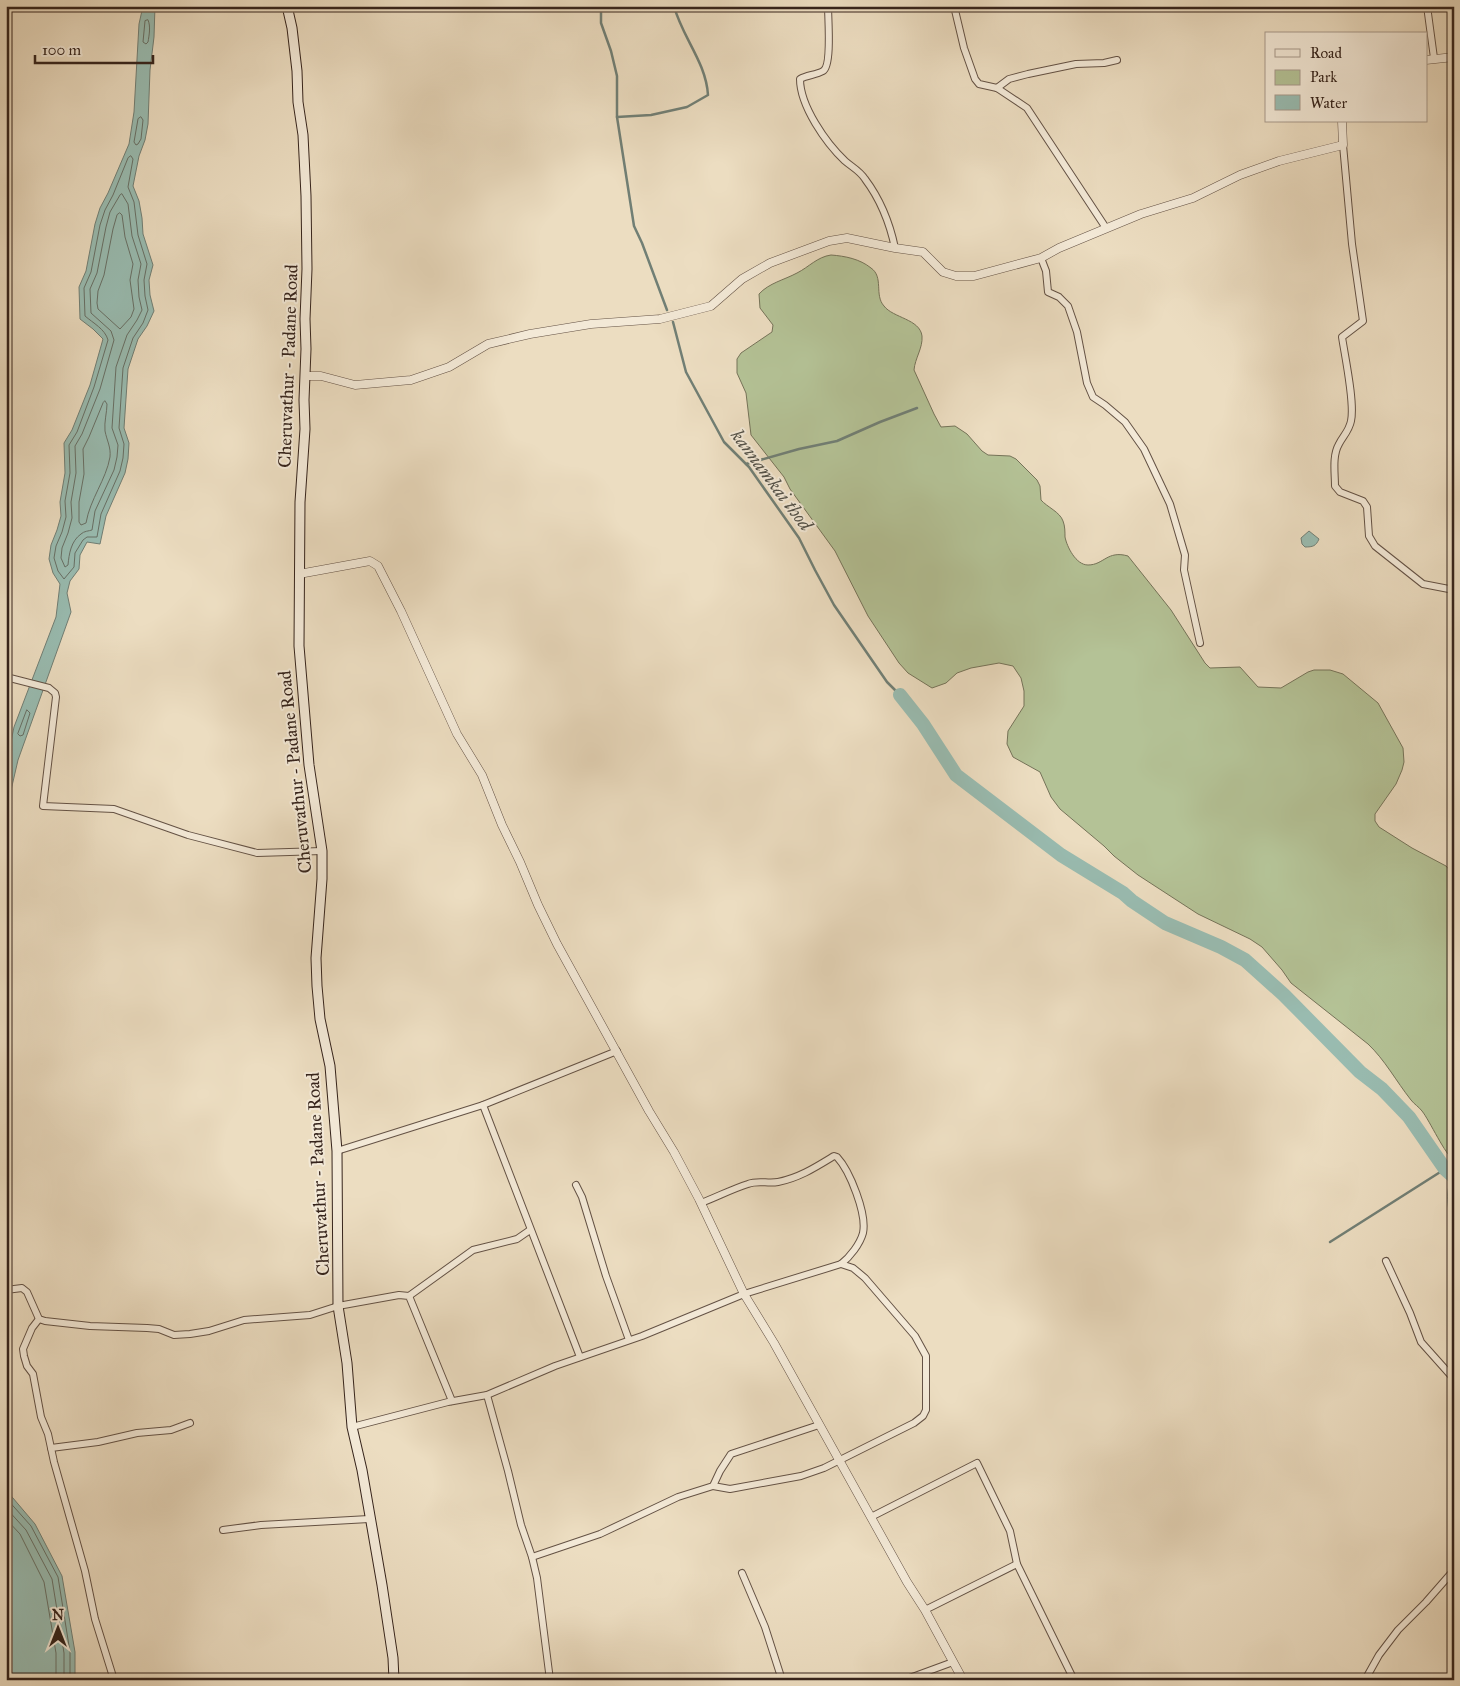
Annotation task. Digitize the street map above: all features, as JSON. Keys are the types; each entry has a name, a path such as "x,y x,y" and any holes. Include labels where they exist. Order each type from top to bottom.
{"main road":[{"name":"Cheruvathur - Padane Road","path":"287,6 292,28 298,102 303,135 307,228 305,429 300,502 299,646 309,764 322,851 322,879 316,958 317,986 320,1018 330,1066 337,1151 338,1306 347,1363 352,1427 362,1470 382,1585 393,1658 394,1680"}],"street":[{"path":"828,6 827,66 824,71 800,79 803,96 814,120 828,142 845,161 864,177 878,197 891,231 895,248"},
{"path":"954,6 964,48 975,80 978,84 997,88 1027,108 1106,228"},
{"path":"1427,6 1430,59 1454,57"},
{"path":"997,88 1010,79 1028,74 1076,64 1104,63 1118,60"},
{"path":"1342,122 1352,244 1363,321 1342,337 1352,420 1348,432 1338,445 1335,453 1335,486 1340,492 1363,501 1367,508 1369,536 1375,546 1423,584 1454,590"},
{"path":"306,376 321,376 355,385 411,380 449,366 488,344 496,342 530,334 591,324 660,318 711,306 742,279 770,263 829,241 847,238 923,252 943,272 956,276 974,276 1041,258 1106,228 1141,214 1192,198 1240,175 1279,161 1343,145"},
{"path":"1041,258 1046,271 1048,292 1059,297 1068,306 1074,321 1083,368 1093,397 1106,405 1125,422 1144,449 1170,504 1185,555 1184,570 1200,643"},
{"path":"299,574 370,561 378,566 401,611 457,734 482,774 502,825 557,944 649,1111 674,1152 701,1203 744,1294 774,1343 963,1680"},
{"path":"6,677 49,688 56,698 43,806 114,809 188,835 257,852 322,851"},
{"path":"337,1151 483,1105 617,1051"},
{"path":"483,1105 580,1357"},
{"path":"352,1427 452,1401 487,1395 555,1366 629,1340 744,1294 841,1264 849,1258 862,1233 863,1222 856,1191 844,1164 838,1157 834,1156 821,1165 793,1178 768,1183 749,1183 701,1203"},
{"path":"576,1185 582,1197 606,1276 629,1340"},
{"path":"39,1319 90,1326 159,1329 174,1335 209,1331 244,1320 310,1315 338,1306 399,1295 409,1296 473,1250 517,1239 530,1230"},
{"path":"1386,1262 1410,1313 1421,1342 1454,1379"},
{"path":"532,1557 600,1534 678,1497 713,1486 730,1489 787,1479 824,1468 923,1416 926,1410 926,1356 915,1336 864,1278 853,1268 841,1264"},
{"path":"6,1290 22,1288 27,1292 39,1319"},
{"path":"409,1296 452,1401"},
{"path":"39,1319 32,1328 23,1349 27,1366 33,1374 41,1417 48,1434 85,1571 95,1619 114,1680"},
{"path":"487,1395 537,1578 550,1680"},
{"path":"51,1448 98,1442 137,1433 172,1430 190,1423"},
{"path":"713,1486 720,1470 731,1454 819,1425"},
{"path":"871,1517 977,1463 1010,1531 1017,1564 1074,1680"},
{"path":"223,1530 261,1525 370,1519"},
{"path":"925,1610 1017,1564"},
{"path":"1365,1680 1379,1656 1398,1630 1454,1570"},
{"path":"742,1573 766,1627 782,1680"},
{"path":"904,1680 953,1662"}],"green space":[{"path":"831,255 857,260 875,272 881,302 884,306 911,322 920,330 922,340 914,370 941,427 955,426 967,434 988,455 1010,456 1016,459 1037,480 1040,486 1041,500 1061,518 1068,546 1076,559 1088,565 1098,563 1110,556 1128,556 1171,610 1210,668 1240,667 1258,687 1281,688 1308,672 1330,670 1343,674 1378,703 1403,748 1404,762 1396,784 1375,814 1375,821 1379,827 1412,848 1446,866 1454,875 1454,1160 1446,1152 1422,1111 1411,1100 1374,1050 1291,983 1262,947 1250,939 1198,914 1138,875 1060,809 1051,797 1040,772 1013,757 1007,744 1008,731 1024,706 1024,691 1021,678 1013,666 999,663 971,668 957,673 946,683 932,688 908,673 899,663 868,616 835,551 790,489 784,477 751,435 746,393 737,373 737,359 741,353 772,332 773,325 760,308 759,294 772,284 797,273 821,258"}],"water":[{"path":"143,6 155,6 154,37 150,70 148,124 133,186 139,201 143,234 153,265 149,280 154,311 138,339 128,369 124,428 129,443 125,473 106,516 100,544 87,542 80,555 79,569 70,581 67,593 71,612 18,760 6,812 6,766 14,727 56,617 60,584 53,573 49,559 51,545 61,516 60,502 65,473 64,443 72,430 90,385 103,339 80,319 79,287 86,271 100,208 129,144 134,112 139,24"},
{"path":"1309,531 1319,539 1314,546 1305,547 1302,544 1301,538"},
{"path":"1454,1176 1454,1225 1450,1213 1448,1193"},
{"path":"7,1491 35,1524 62,1576 75,1652 75,1680 6,1680"}],"waterway":[{"name":"kannamkai thod","path":"601,6 601,23 617,76 617,117 634,226 667,310"},
{"path":"617,117 651,115 687,107 708,95 703,72 682,28 674,6"},
{"name":"kannamkai thod","path":"673,322 686,372 724,442 749,467 799,538 834,605 887,682 900,695"},
{"path":"746,464 799,449 837,441 917,408"},
{"path":"900,695 923,724 956,775 1061,855 1123,893 1165,923 1221,947 1245,960 1284,995 1360,1072 1382,1089 1409,1117 1445,1169 1454,1177"},
{"path":"1330,1242 1445,1169"}]}
